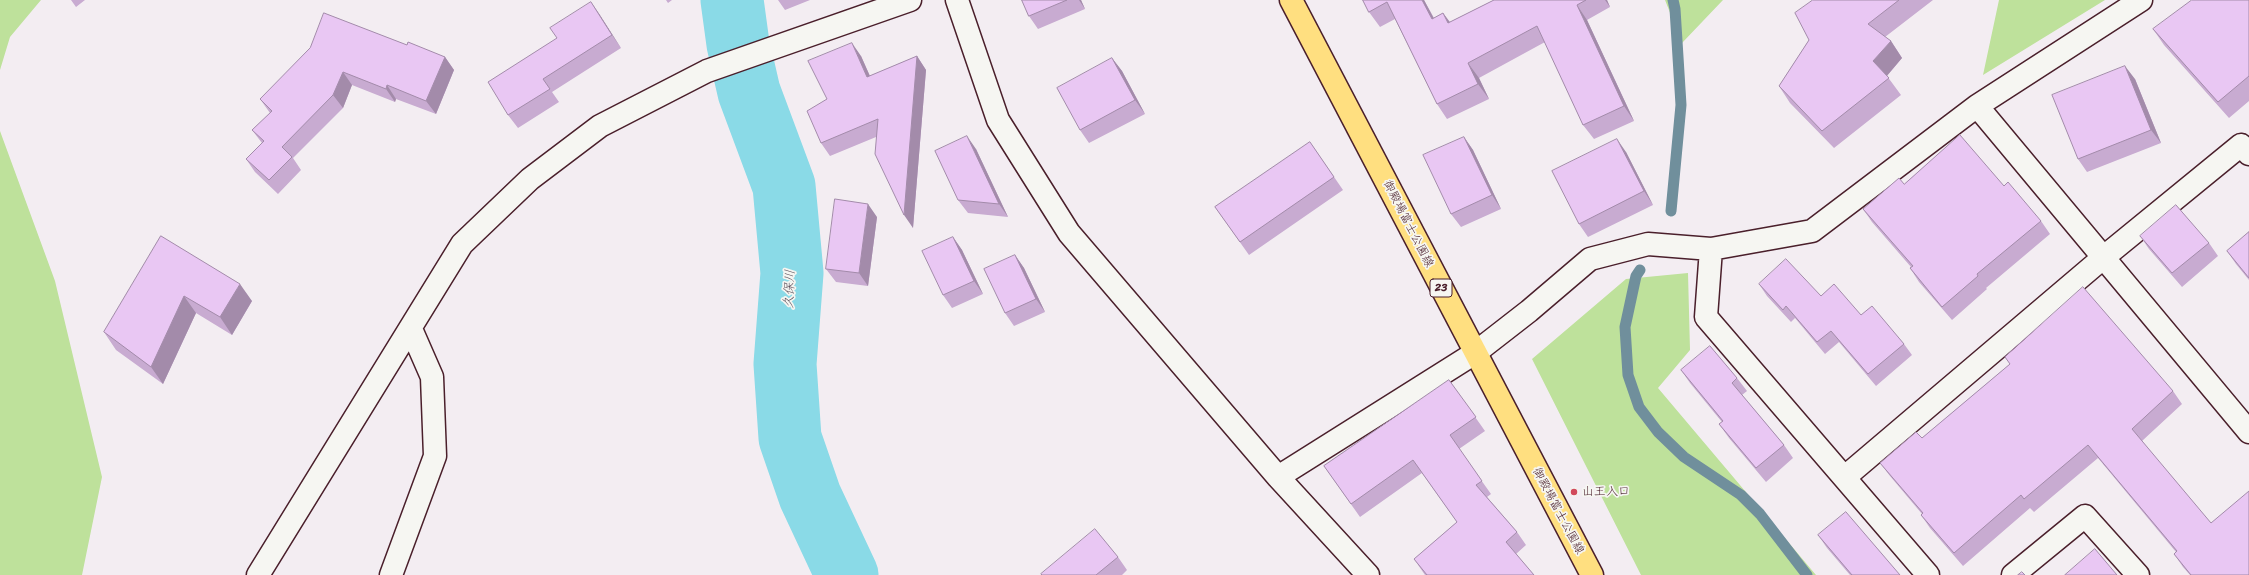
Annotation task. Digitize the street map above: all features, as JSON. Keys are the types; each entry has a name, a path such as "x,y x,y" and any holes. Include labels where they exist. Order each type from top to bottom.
{"main road":[{"name":"御殿場富士公園線","path":"1291,0 1592,575"}],"street":[{"path":"258,575 462,244 530,179 600,126 708,71 910,0"},
{"path":"957,0 998,120 1069,233 1278,477 1368,575"},
{"path":"1278,477 1475,353 1530,311 1590,259 1648,244 1711,249 1812,231 1977,106 2140,0"},
{"path":"1977,106 2249,432"},
{"path":"1845,477 2104,257 2241,145 2249,154"},
{"path":"1711,249 1706,317 1928,575"},
{"path":"391,575 435,456 432,377 411,328"},
{"path":"2013,575 2085,516 2138,575"}],"green space":[{"path":"0,0 41,0 10,37 0,70"},
{"path":"1665,0 1723,0 1682,43"},
{"path":"1999,0 2105,0 1983,75"},
{"path":"0,131 55,281 102,477 82,575 0,575"},
{"path":"1688,273 1690,350 1658,388 1816,575 1641,575 1532,359 1626,279"}],"building":[{"path":"1022,0 1067,0 1029,16"},
{"path":"1363,0 1422,0 1432,19 1443,13 1448,23 1494,0 1586,0 1577,5 1624,106 1583,125 1537,26 1468,63 1478,84 1437,104 1387,2 1369,12"},
{"path":"1813,0 1899,0 1868,24 1891,41 1873,61 1889,78 1822,131 1779,86 1809,40 1795,13"},
{"path":"2192,0 2249,0 2249,76 2218,102 2153,29"},
{"path":"591,2 612,35 543,79 550,89 508,115 488,82 557,38 550,28"},
{"path":"324,13 407,45 408,42 445,57 426,101 387,85 386,89 343,72 333,95 282,147 292,157 269,180 246,159 264,141 252,130 272,111 260,99 310,48"},
{"path":"852,43 867,77 917,56 904,215 875,154 878,119 821,143 807,111 827,99 808,61"},
{"path":"1112,58 1135,100 1080,130 1057,88"},
{"path":"2125,66 2151,130 2078,159 2052,95"},
{"path":"1960,135 2004,186 2008,182 2041,221 1977,274 1978,276 1942,307 1910,268 1913,266 1863,209 1899,178 1904,184"},
{"path":"967,136 999,204 958,200 935,151"},
{"path":"1464,137 1492,195 1451,214 1423,155"},
{"path":"1617,139 1644,191 1579,224 1552,171"},
{"path":"1310,142 1334,177 1240,242 1215,207"},
{"path":"835,199 868,204 859,273 826,269"},
{"path":"2176,205 2209,243 2172,273 2140,236"},
{"path":"2249,232 2249,278 2227,251"},
{"path":"161,236 240,284 220,317 184,296 151,367 104,332"},
{"path":"953,237 974,281 943,295 922,251"},
{"path":"1015,255 1036,299 1005,313 984,269"},
{"path":"1786,259 1821,296 1834,284 1861,315 1872,306 1904,344 1868,374 1831,331 1817,342 1786,306 1783,310 1759,284"},
{"path":"2083,287 2173,391 2132,429 2211,523 2249,491 2249,575 2191,575 2174,554 2177,551 2088,445 2024,499 2021,495 1954,553 1921,515 1923,513 1880,463 1916,432 1922,438 2010,364 2005,357"},
{"path":"1710,346 1737,378 1732,383 1784,445 1756,468 1719,424 1723,421 1681,370"},
{"path":"1449,380 1476,417 1450,435 1482,481 1476,485 1517,532 1506,542 1534,575 1427,575 1414,559 1457,522 1413,460 1351,504 1324,466"},
{"path":"1846,512 1900,575 1852,575 1818,535"},
{"path":"1095,529 1118,557 1096,575 1041,574"},
{"path":"2095,549 2117,575 2065,575"},
{"path":"2022,572 2025,575 2018,575"}],"waterway":[{"name":"久保川","path":"732,0 738,44 749,92 784,186 792,273 785,364 790,438 810,496 847,575"},
{"path":"1671,211 1681,105 1675,9 1673,0"},
{"path":"1640,270 1636,276 1625,327 1628,375 1639,407 1658,432 1684,457 1741,495 1760,514 1807,575"}],"place":[{"name":"山王入口","path":"1574,492"}]}
